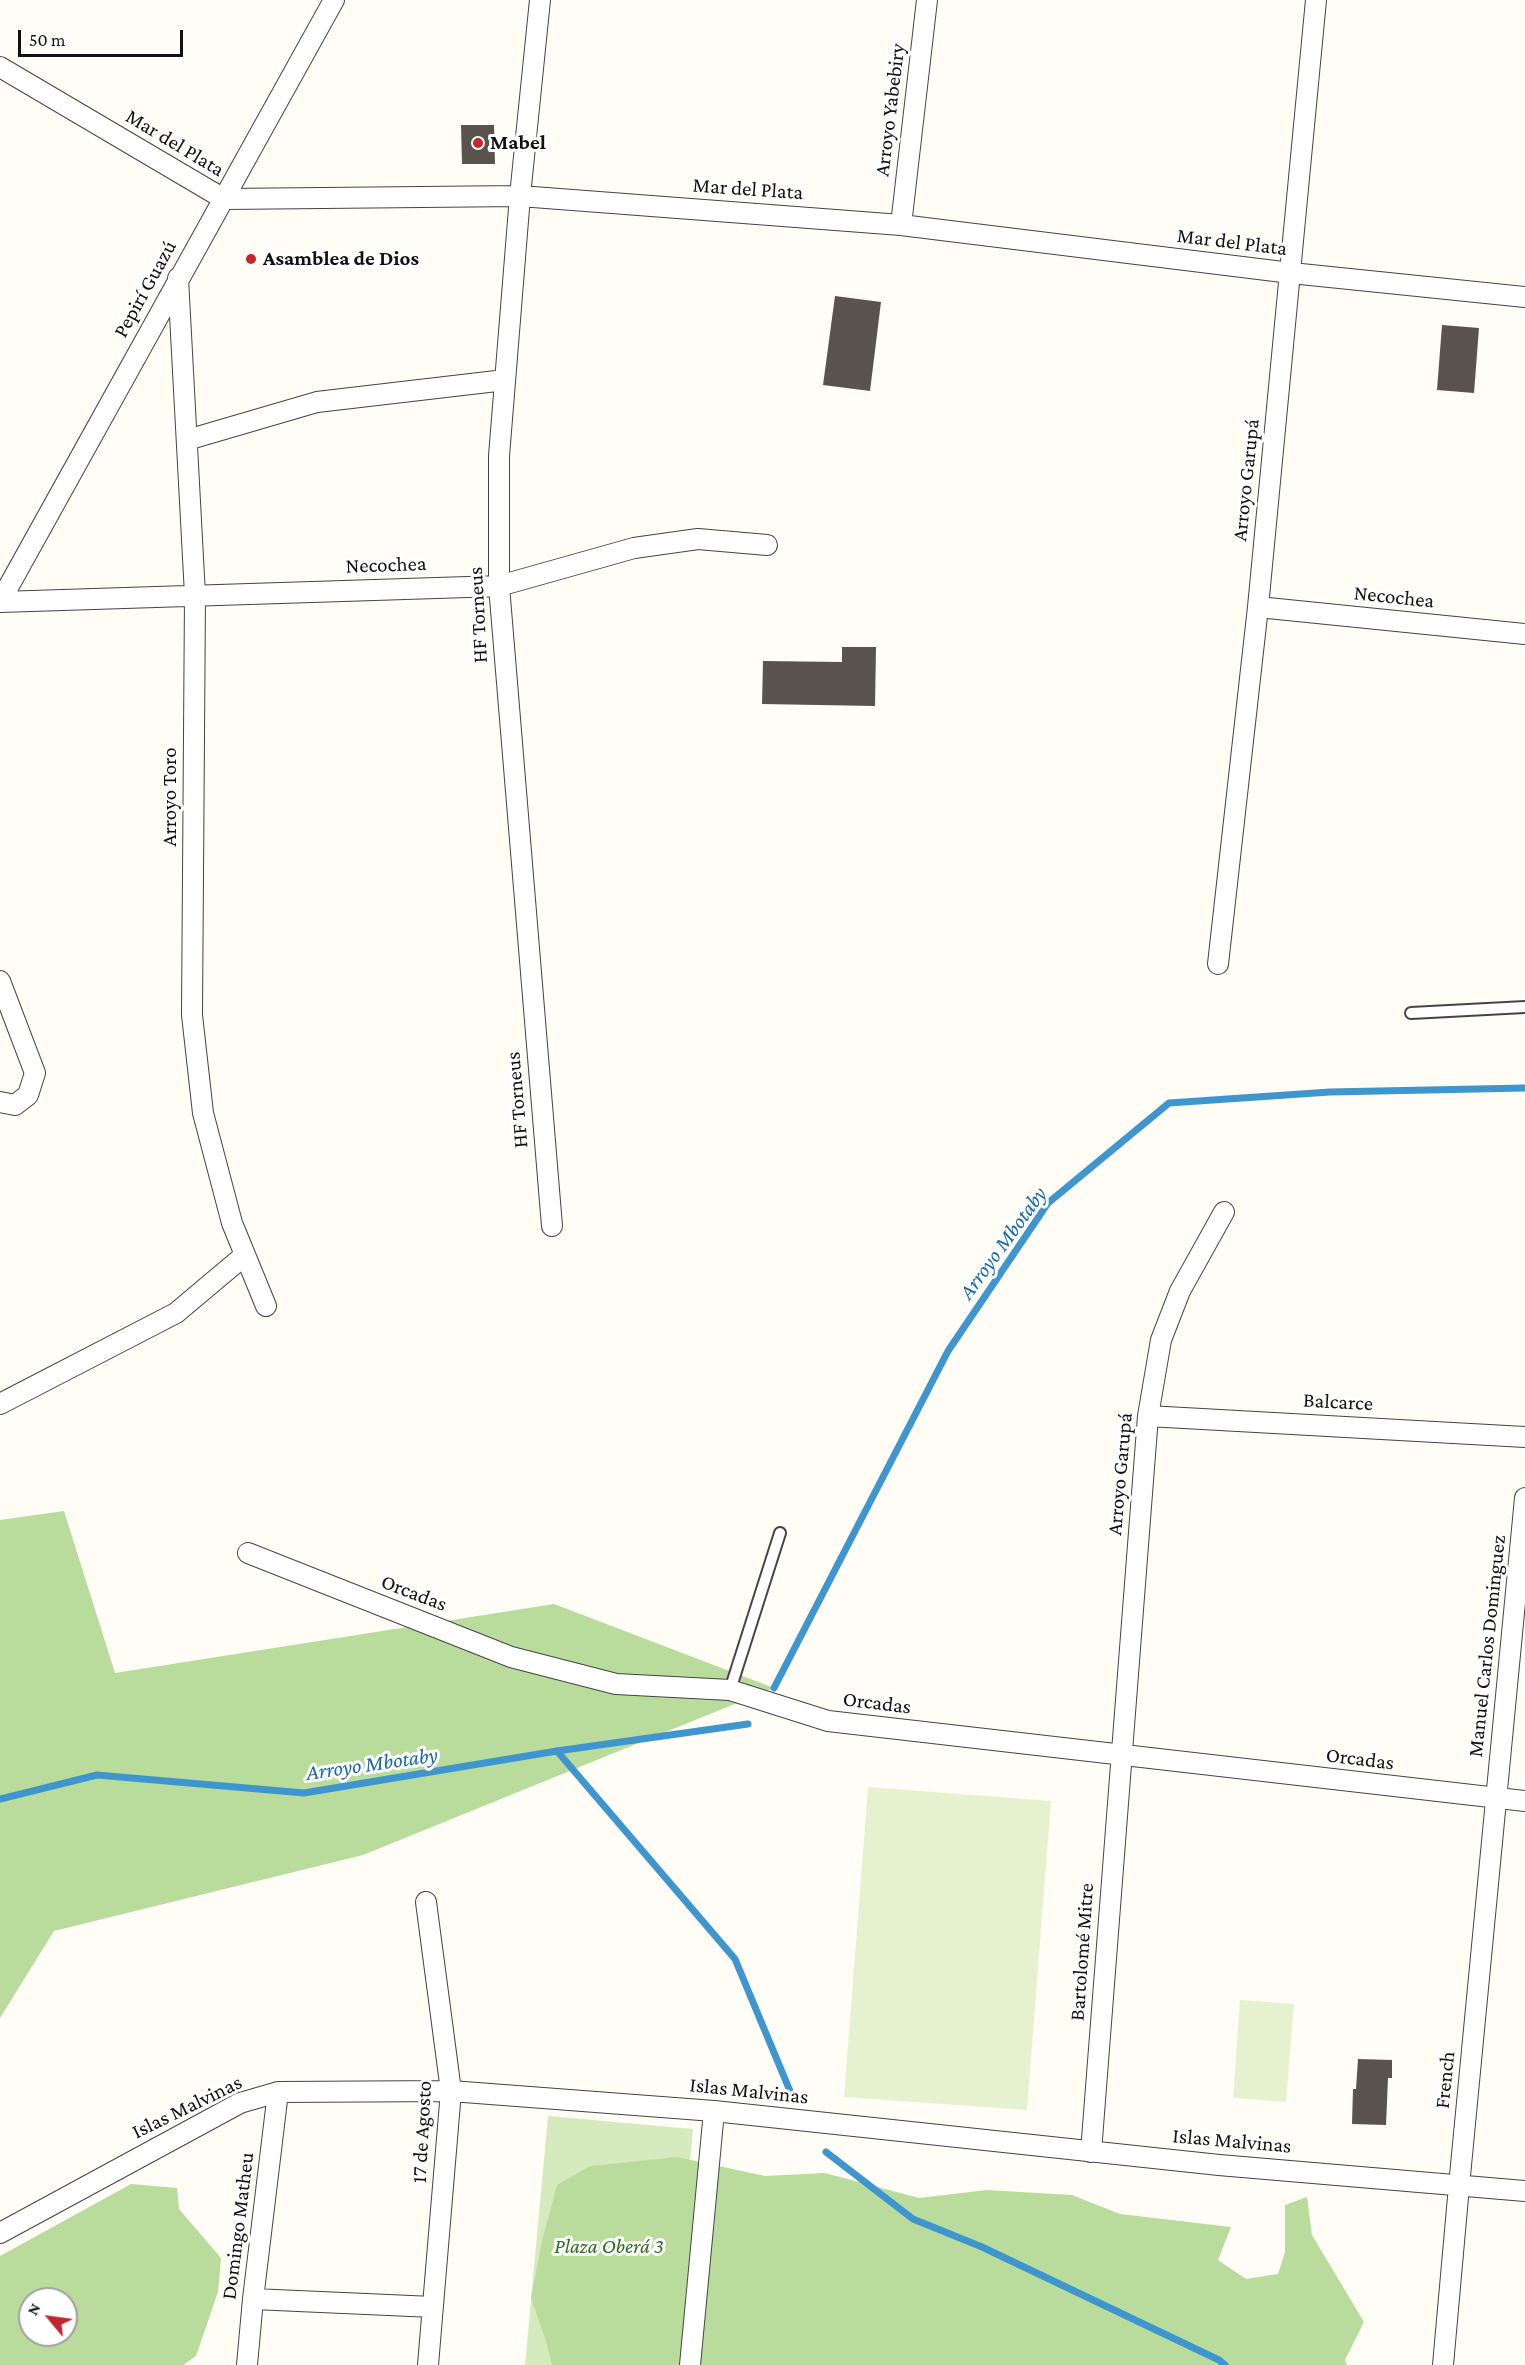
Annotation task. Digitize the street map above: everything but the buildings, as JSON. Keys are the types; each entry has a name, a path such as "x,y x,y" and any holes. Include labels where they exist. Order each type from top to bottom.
{"street":[{"name":"Pepirí Guazú","path":"0,602 334,0"},
{"name":"HF Torneus","path":"540,0 520,196 499,456 499,586 552,1226"},
{"name":"Arroyo Yabebiry","path":"901,225 927,0"},
{"name":"Arroyo Garupá","path":"1218,964 1258,608 1316,0"},
{"name":"Mar del Plata","path":"0,67 224,199 520,196 901,225 1290,273 1525,297"},
{"name":"Arroyo Toro","path":"178,278 195,595 192,1015 203,1113 232,1223 266,1306"},
{"path":"187,440 317,402 505,380"},
{"name":"Necochea","path":"0,602 499,586 634,548 698,539 767,545"},
{"name":"Necochea","path":"1258,608 1525,634"},
{"path":"0,981 35,1073 28,1095 7,1104"},
{"name":"Arroyo Garupá","path":"1121,1756 1148,1416 1161,1340 1180,1291 1224,1212"},
{"path":"0,1404 176,1313 245,1255"},
{"name":"Balcarce","path":"1148,1416 1525,1437"},
{"name":"Manuel Carlos Dominguez","path":"1496,1799 1525,1498"},
{"name":"Orcadas","path":"248,1553 511,1657 616,1684 730,1690 828,1721 1525,1801"},
{"name":"Bartolomé Mitre","path":"1091,2152 1121,1756"},
{"name":"French","path":"1443,2365 1496,1799"},
{"name":"17 de Agosto","path":"426,1902 451,2091 428,2365"},
{"name":"Islas Malvinas","path":"0,2233 240,2103 278,2092 451,2091 714,2111 1091,2152 1525,2191"},
{"name":"Domingo Matheu","path":"247,2365 278,2092"},
{"path":"690,2365 714,2111"},
{"path":"253,2299 433,2307"}],"lane":[{"path":"1410,1013 1525,1007"},
{"path":"730,1690 780,1533"}],"green space":[{"path":"64,1511 115,1673 554,1604 774,1688 363,1855 54,1931 0,2018 0,1520"},
{"path":"868,1787 1051,1801 1027,2110 844,2097"},
{"path":"1240,2000 1294,2004 1286,2102 1233,2098"},
{"name":"Plaza Oberá 3","path":"548,2116 693,2129 671,2365 525,2365"},
{"path":"677,2157 765,2176 825,2173 919,2198 987,2190 1072,2195 1120,2214 1231,2227 1218,2260 1246,2279 1278,2274 1285,2252 1285,2205 1307,2197 1312,2235 1364,2322 1345,2360 1347,2365 552,2365 531,2298 542,2241 557,2185 590,2166"},
{"path":"131,2184 177,2188 179,2209 221,2258 218,2292 196,2356 183,2365 0,2365 0,2256"}],"waterway":[{"name":"Arroyo Mbotaby","path":"774,1688 948,1351 1048,1203 1169,1103 1330,1092 1525,1088"},
{"name":"Arroyo Mbotaby","path":"0,1799 97,1775 304,1793 557,1751 748,1724"},
{"path":"557,1751 735,1959 790,2091"},
{"path":"826,2152 913,2219 982,2247 1219,2360 1225,2365"}],"place":[{"name":"Mabel","path":"478,143"},
{"name":"Asamblea de Dios","path":"251,259"}]}
